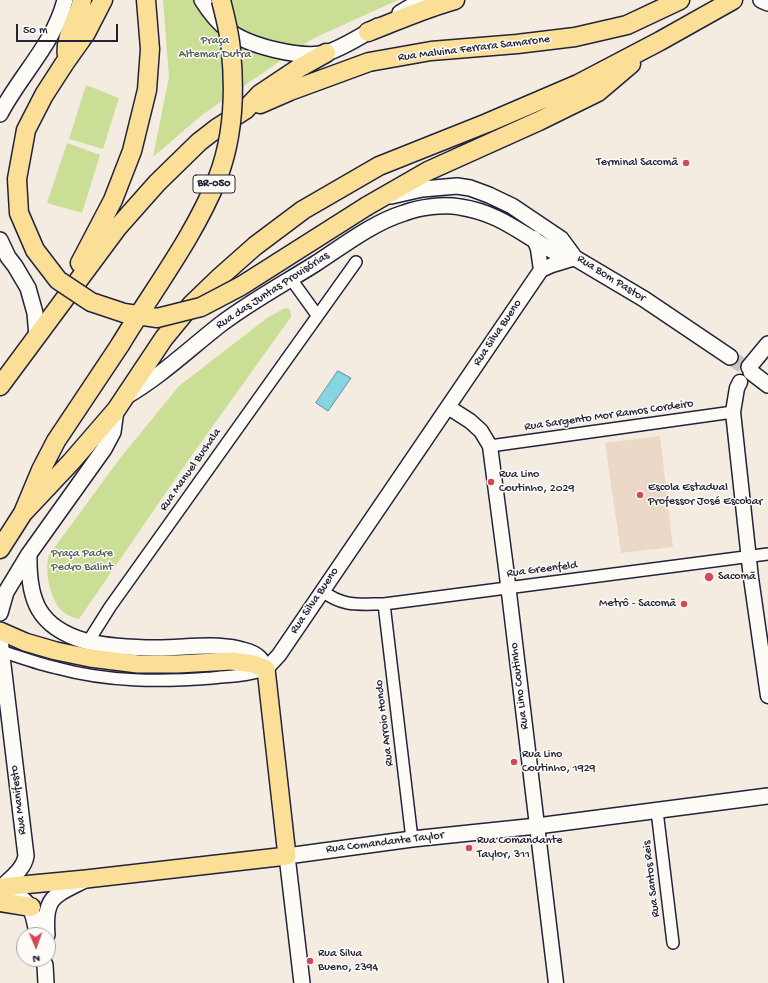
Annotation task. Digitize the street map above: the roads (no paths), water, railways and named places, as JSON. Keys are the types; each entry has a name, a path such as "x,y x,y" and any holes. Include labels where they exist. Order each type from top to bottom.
{"highway":[{"path":"66,61 66,46 82,0"},
{"path":"102,0 86,32 44,95 26,130 16,179 19,214 35,250 58,280 91,302 124,313 157,318 201,307 241,286 372,203 428,171 539,121 598,92 660,41"},
{"path":"52,314 113,200 132,151 147,90 150,49 146,0"},
{"name":"Rua das Juntas Provisórias","path":"0,549 23,513 41,470 56,441 181,250 205,205 218,176 227,142 233,98 231,50 221,0"},
{"path":"368,32 397,22 436,5 455,0"},
{"name":"Rua Malvina Ferrara Samarone","path":"245,110 290,91 369,62 431,51 517,44 575,37 627,25 680,0"},
{"path":"121,404 164,338 192,304 255,246 303,210 380,166 578,84 660,41 733,0"},
{"path":"0,386 118,227 157,183 199,142 217,128 245,110 260,94 299,68 326,53"},
{"name":"Rua das Juntas Provisórias","path":"23,513 71,462 121,404"},
{"path":"1,892 31,908"}],"main road":[{"path":"0,114 16,86 49,40 56,26 65,0"},
{"path":"202,0 210,12 227,30 242,39 258,45 298,54 326,53 368,32 422,0"},
{"path":"761,0 768,3"},
{"name":"Rua Bom Pastor","path":"372,203 422,189 447,186 470,188 489,195 512,206 561,239 575,258 644,299 730,357"},
{"name":"Rua das Juntas Provisórias","path":"121,404 165,371 236,313 371,228 402,213 418,209 458,206 480,210 504,221 556,252 575,258"},
{"path":"0,240 8,257 28,288 34,313 37,337"},
{"path":"768,344 747,374 768,385"},
{"path":"0,613 6,592 29,554 104,449 113,432 121,404"},
{"path":"29,554 30,584 34,600 44,617 56,628 71,637 103,645 128,648 159,648 203,645 228,647 245,651 259,657 266,669 302,983"},
{"path":"0,631 25,642 56,651 90,658 130,663 178,664 232,661 253,664 266,669"},
{"name":"Rua Manifesto","path":"1,645 26,856 22,867 1,892"},
{"name":"Rua Comandante Taylor","path":"1,892 86,879 287,856 412,839 537,826 768,796"},
{"path":"47,927 46,911 49,903 54,897 86,879"},
{"path":"31,908 36,927"},
{"path":"45,967 46,983"}],"street":[{"path":"534,238 538,249 541,270 575,258"},
{"name":"Rua Manuel Buchala","path":"88,642 110,607 356,262"},
{"name":"Rua Silva Bueno","path":"266,669 274,662 541,270"},
{"path":"291,279 317,315"},
{"path":"747,374 737,388 733,412 749,557 768,696"},
{"name":"Rua Lino Coutinho","path":"448,407 470,421 481,431 490,446 556,983"},
{"name":"Rua Sargento Mor Ramos Cordeiro","path":"490,446 733,412"},
{"name":"Rua Greenfeld","path":"322,591 333,599 353,605 384,604 768,554"},
{"name":"Rua Arroio Hondo","path":"384,604 412,839"},
{"path":"1,645 57,668 124,680 159,681 200,679 256,673 266,669"},
{"name":"Rua Santos Reis","path":"657,811 673,943"}],"water":[{"path":"338,371 351,378 328,411 316,403"}],"tunnel":[{"path":"730,357 751,372"}],"place":[{"name":"Terminal Sacomã","path":"686,163"},
{"name":"Rua Lino Coutinho, 2029","path":"491,482"},
{"name":"Escola Estadual Professor José Escobar","path":"640,495"},
{"name":"Sacomã","path":"709,577"},
{"name":"Metrô - Sacomã","path":"684,604"},
{"name":"Rua Lino Coutinho, 1929","path":"514,762"},
{"name":"Rua Comandante Taylor, 311","path":"469,848"},
{"name":"Rua Silva Bueno, 2394","path":"310,961"}],"park label":[{"name":"Praça Altemar Dutra","path":"215,48"},
{"name":"Praça Padre Pedro Balint","path":"82,561"}]}
